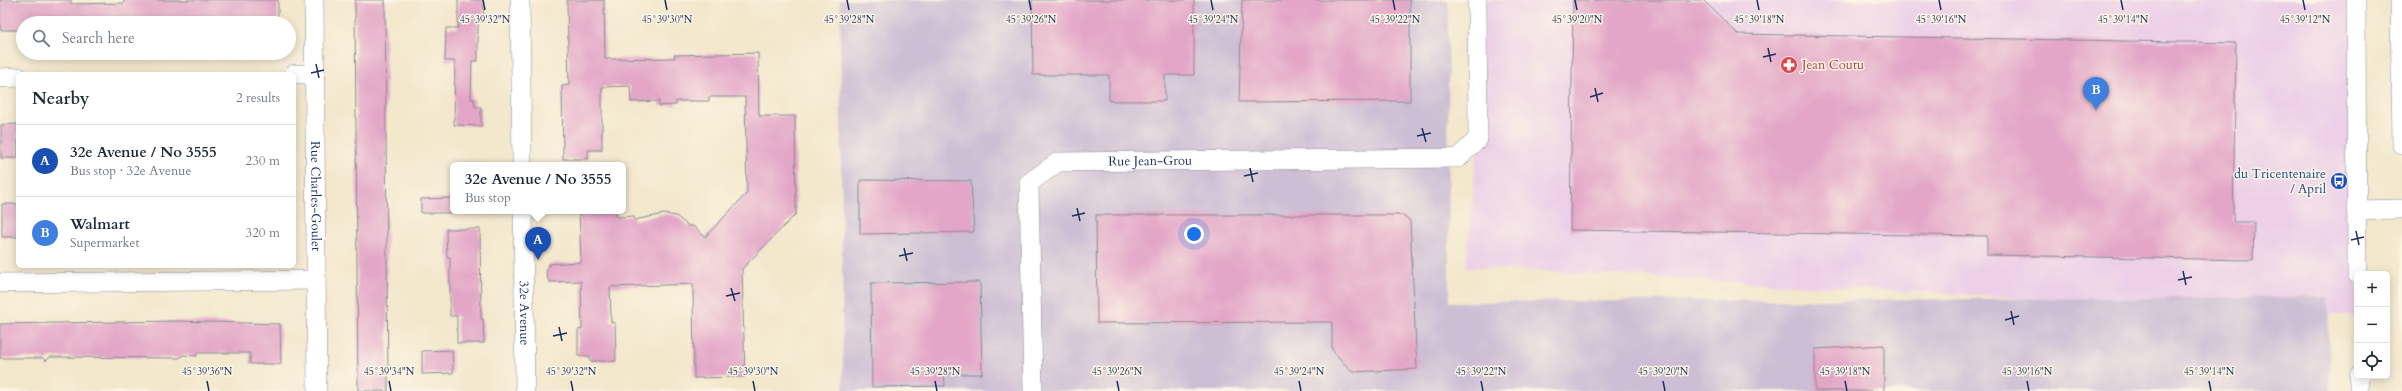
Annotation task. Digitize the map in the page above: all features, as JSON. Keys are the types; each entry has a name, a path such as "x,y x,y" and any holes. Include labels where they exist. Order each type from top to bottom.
{"street":[{"name":"Rue Charles-Goulet","path":"314,0 316,391"},
{"path":"520,0 522,162"},
{"name":"Rue Jean-Grou","path":"1033,391 1029,183 1058,162 1458,158 1478,139 1477,0"},
{"path":"2356,0 2357,271"},
{"path":"2400,0 2402,145"},
{"path":"296,74 315,74"},
{"path":"0,78 16,77"},
{"path":"2356,210 2402,209"},
{"name":"32e Avenue","path":"523,214 525,391"},
{"path":"0,284 316,280"},
{"path":"2359,379 2359,391"}],"shaded area":[{"path":"840,0 1448,0 1449,302 2328,297 2330,391 843,391"},
{"path":"1477,0 2356,0 2357,271 2354,271 2354,316 1466,267 1478,139"}],"building":[{"path":"0,0 71,0 71,4 124,3 124,0 278,0 278,16 16,16 16,30 0,30"},
{"path":"355,0 385,0 388,391 358,391"},
{"path":"458,0 483,0 484,21 478,21 478,61 472,61 471,99 474,99 475,107 481,107 481,126 454,125 455,61 445,61 446,28 458,28"},
{"path":"567,0 604,0 605,59 675,58 674,55 758,53 759,116 795,116 796,214 742,269 745,377 694,378 693,284 610,287 611,322 615,323 616,361 590,361 590,356 578,356 578,330 582,329 581,281 549,282 546,272 549,264 581,262 579,214 616,214 617,217 634,216 634,220 664,214 676,216 689,226 693,226 705,237 747,193 745,97 709,97 709,101 676,101 676,105 659,106 659,101 631,102 630,86 602,87 602,150 588,150 588,159 563,159 562,86 569,85"},
{"path":"1032,0 1194,0 1194,75 1165,75 1165,101 1109,101 1109,75 1033,75"},
{"path":"1242,0 1410,0 1410,101 1239,102"},
{"path":"1573,0 1703,0 1738,34 2236,43 2233,222 2254,222 2253,260 1987,255 1987,236 1570,230"},
{"path":"16,124 16,158 1,158 1,125"},
{"path":"860,180 971,181 974,232 860,234"},
{"path":"450,198 450,213 421,213 421,199"},
{"path":"2,204 16,204 16,237 2,237"},
{"path":"1096,215 1403,215 1410,221 1417,369 1352,372 1332,350 1332,322 1097,323"},
{"path":"446,229 480,229 481,319 483,319 484,343 457,343 457,316 450,316 450,257 447,257"},
{"path":"980,282 982,374 944,374 945,386 872,387 871,283"},
{"path":"176,321 280,324 281,364 250,364 250,353 197,353 197,356 183,355 180,358 50,357 46,361 43,358 0,358 0,324"},
{"path":"1884,345 1884,391 1815,391 1815,349"},
{"path":"452,350 453,373 422,374 422,351"}],"place":[{"name":"Jean Coutu","path":"1789,65"},
{"name":"Walmart","path":"2096,110"},
{"name":"du Tricentenaire / April","path":"2339,181"},
{"name":"32e Avenue / No 3555","path":"538,260"}]}
